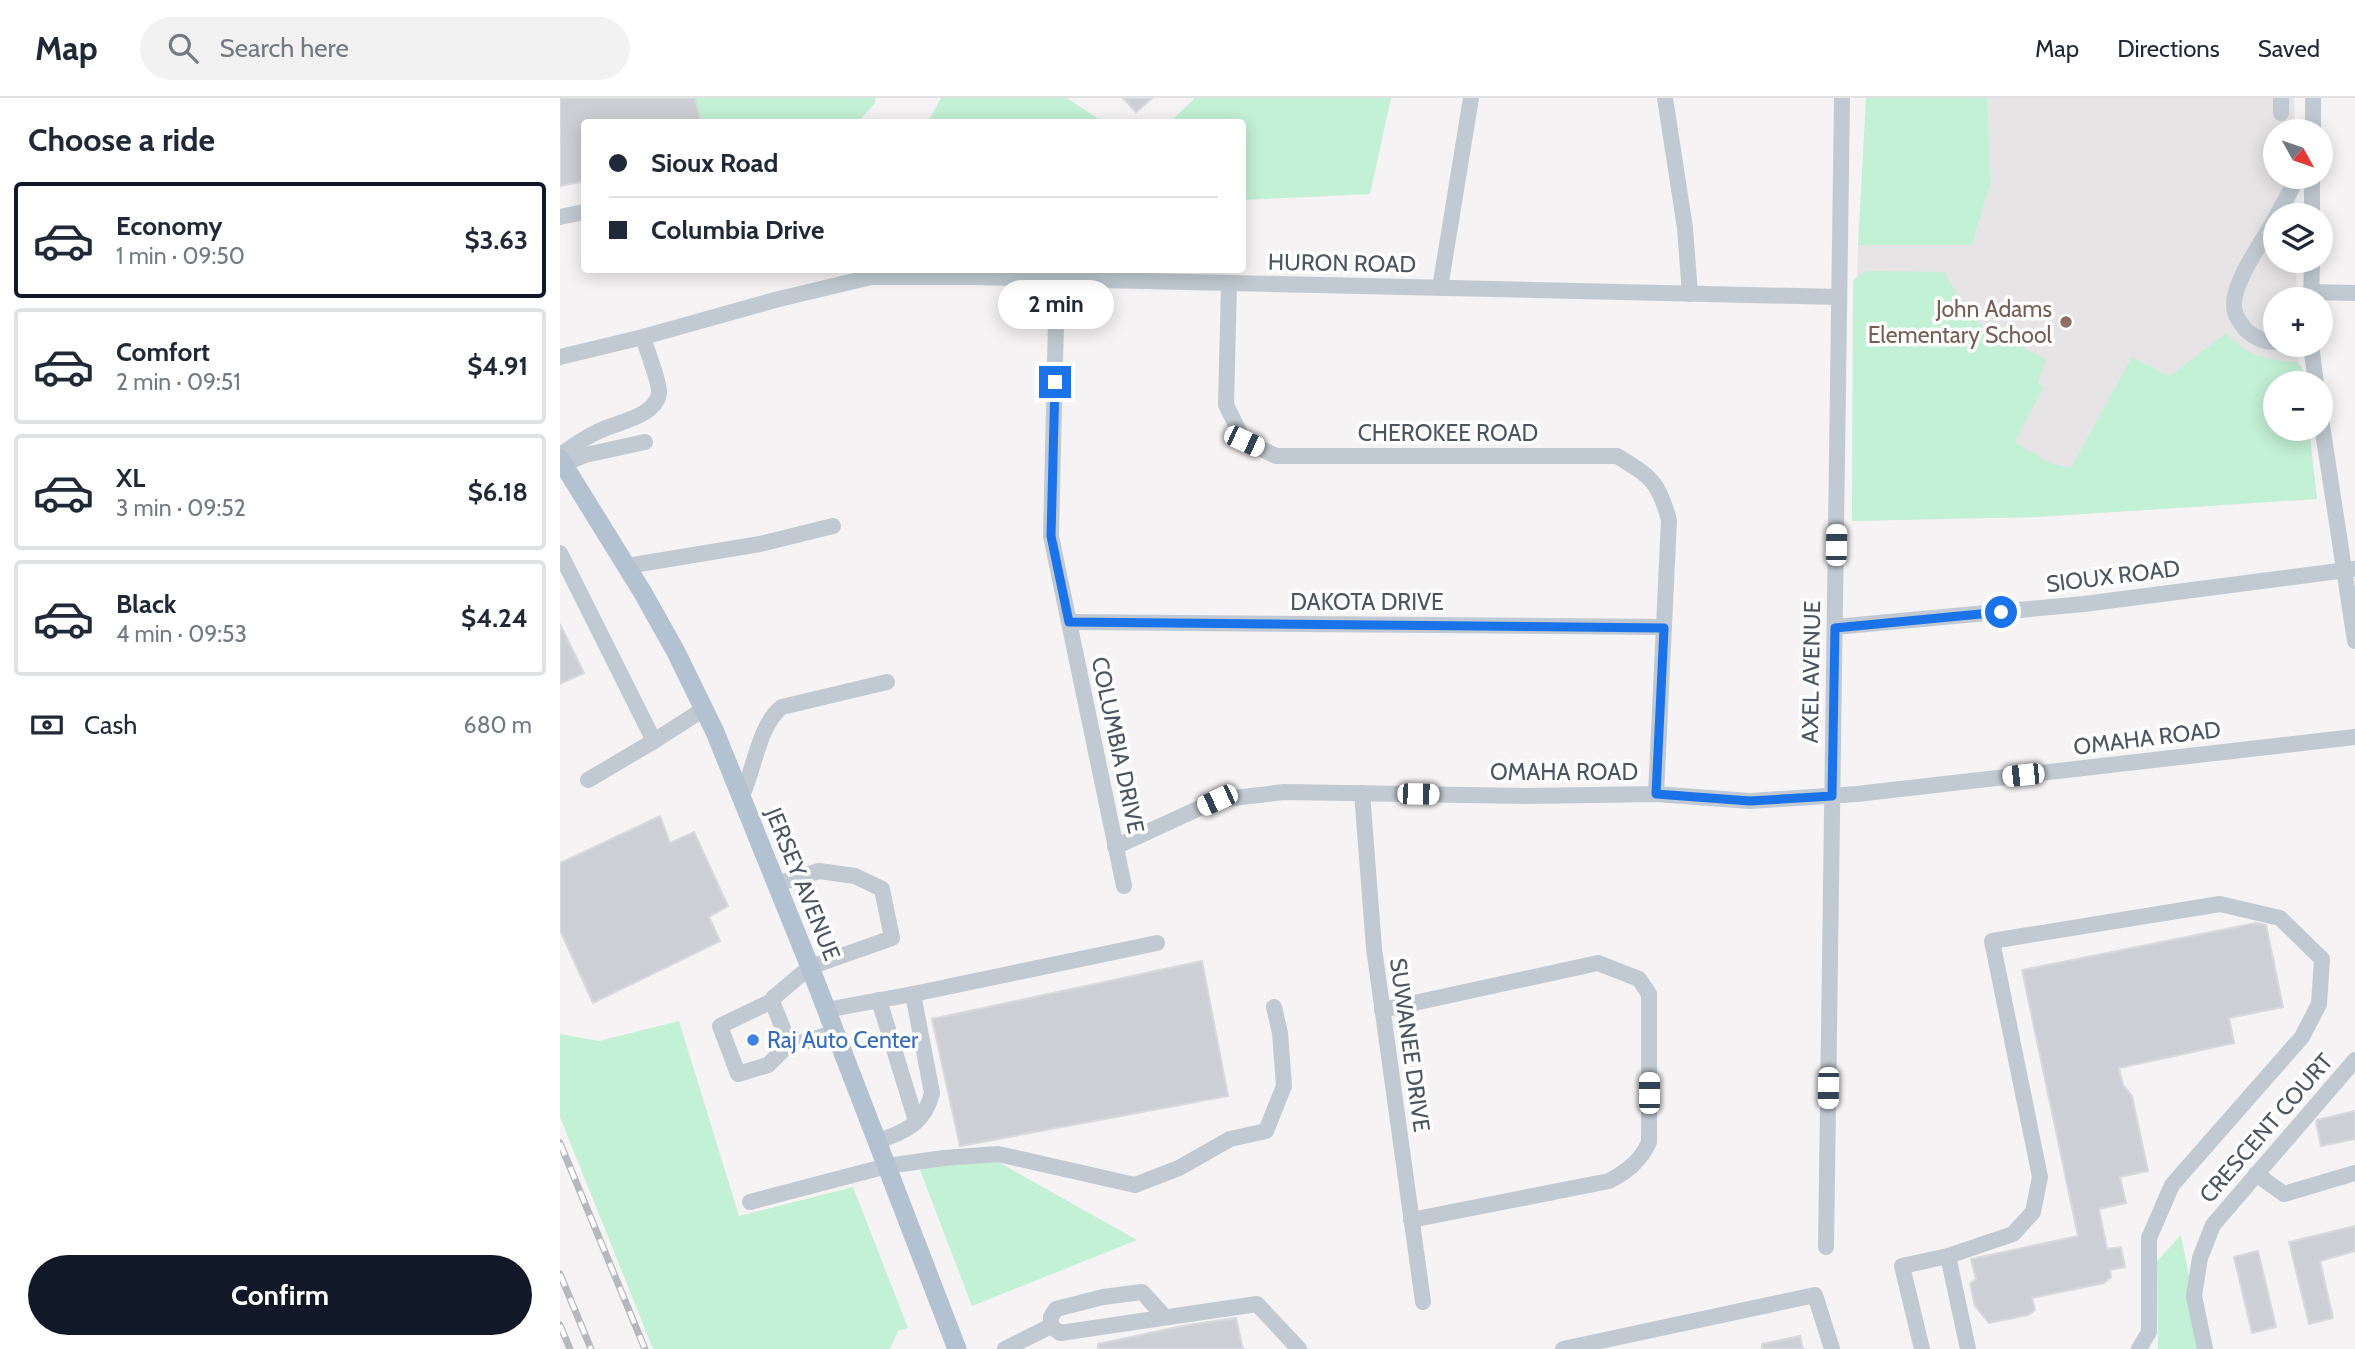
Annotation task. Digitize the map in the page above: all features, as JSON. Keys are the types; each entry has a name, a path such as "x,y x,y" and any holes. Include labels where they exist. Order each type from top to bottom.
{"main road":[{"name":"JERSEY AVENUE","path":"561,459 627,566 676,652 704,709 810,967 957,1349"}],"street":[{"path":"1440,288 1471,98"},
{"path":"1665,98 1685,228 1690,294"},
{"name":"AXEL AVENUE","path":"1826,1247 1842,98"},
{"path":"2313,98 2313,119"},
{"path":"560,217 581,213"},
{"path":"2263,240 2238,285 2233,310 2247,331 2263,340"},
{"name":"HURON ROAD","path":"560,356 643,337 871,276 1839,297"},
{"name":"COLUMBIA DRIVE","path":"1057,279 1051,536 1124,887"},
{"name":"CHEROKEE ROAD","path":"1229,283 1226,405 1244,441 1276,456 1617,456 1649,476 1662,494 1669,520 1664,628"},
{"path":"2333,294 2355,293"},
{"path":"561,459 597,431 641,414 653,406 660,394 643,337"},
{"path":"2325,441 2349,569 2355,641"},
{"path":"561,459 645,442"},
{"path":"627,566 760,544 833,526"},
{"path":"560,553 654,741"},
{"name":"SIOUX ROAD","path":"1835,628 2084,604 2349,569"},
{"name":"DAKOTA DRIVE","path":"1069,622 1664,628"},
{"path":"1656,794 1664,628"},
{"path":"742,796 751,777 758,748 775,712 782,707 887,682"},
{"path":"588,780 704,709"},
{"name":"OMAHA ROAD","path":"1115,846 1217,800 1284,792 1529,796 1656,794 1750,801 1832,796 2355,737"},
{"name":"SUWANEE DRIVE","path":"1363,793 1374,948 1423,1302"},
{"path":"777,884 819,871 855,876 882,889 892,938 810,967 775,995 772,1001 720,1026 738,1074 768,1065 789,1044 805,1042 835,1032"},
{"path":"1922,1349 1902,1266 1948,1256 2013,1234 2033,1212 2040,1177 1992,942 2220,904 2280,918 2322,958 2319,1004 2302,1037 2172,1185 2149,1238 2149,1332 2139,1349"},
{"path":"826,1010 1157,943"},
{"path":"1382,1010 1598,963 1639,979 1649,994 1649,1142 1636,1163 1609,1181 1411,1220"},
{"path":"877,1141 903,1133 916,1121 929,1103 932,1093 913,994"},
{"path":"879,1000 916,1121"},
{"path":"772,1001 789,1044"},
{"path":"750,1202 887,1166 998,1154 1135,1185 1179,1168 1230,1139 1266,1132 1284,1086 1275,1007"},
{"name":"CRESCENT COURT","path":"2205,1349 2194,1296 2200,1258 2213,1225 2355,1060"},
{"path":"2256,1174 2284,1194 2355,1173"},
{"path":"1948,1256 1968,1349"},
{"path":"1051,1326 1051,1317 1056,1309 1103,1297 1142,1292 1164,1316"},
{"path":"1563,1349 1815,1295 1832,1349"},
{"path":"1051,1326 1060,1333 1256,1304 1298,1349"},
{"path":"1005,1349 1051,1326"}],"shaded area":[{"name":"John Adams Elementary School","path":"1987,98 2294,98 2295,119 2263,119 2263,189 2295,189 2296,203 2263,203 2263,273 2296,273 2297,287 2263,287 2263,357 2298,357 2303,371 2263,371 2263,441 2310,441 2317,499 2035,517 1852,521 1858,245 1972,245 1991,182"}],"green space":[{"path":"695,98 875,98 876,102 861,119 700,119"},
{"path":"941,98 1067,98 1098,119 930,119"},
{"path":"1195,98 1391,98 1370,194 1246,200 1246,119 1173,119"},
{"path":"1866,98 1987,98 1991,182 1972,245 1858,245"},
{"path":"1867,271 1945,272 1959,299 1983,327 2046,359 2038,383 2043,388 2015,442 2050,463 2071,468 2132,357 2170,376 2227,333 2241,347 2259,356 2298,362 2303,371 2263,371 2263,441 2310,441 2317,499 2035,517 1852,521 1853,280"},
{"path":"679,1021 739,1216 853,1187 908,1328 898,1331 890,1349 653,1349 560,1117 560,1034 599,1041"},
{"path":"984,1154 1137,1240 972,1306 920,1170"},
{"path":"2181,1235 2203,1349 2158,1349 2157,1261"}],"building":[{"path":"560,98 695,98 700,119 581,119 581,182 560,186"},
{"path":"1123,98 1152,98 1136,112"},
{"path":"560,624 584,673 560,684"},
{"path":"660,816 670,843 694,832 728,906 709,917 720,941 593,1003 560,930 560,863"},
{"path":"2256,923 2266,925 2283,1007 2229,1018 2234,1043 2119,1068 2123,1085 2132,1096 2148,1171 2120,1177 2126,1203 2099,1209 2107,1249 2121,1247 2125,1267 2110,1270 2111,1277 2104,1283 2032,1298 2035,1310 2028,1315 1989,1323 1975,1306 1970,1284 1976,1279 1971,1259 2078,1236 2022,970"},
{"path":"1202,961 1228,1096 960,1146 932,1019"},
{"path":"2355,1111 2355,1139 2321,1146 2317,1120"},
{"path":"2355,1226 2355,1251 2320,1261 2333,1318 2309,1324 2289,1242"},
{"path":"2258,1251 2276,1327 2252,1333 2234,1257"},
{"path":"1236,1318 1243,1349 1098,1349 1098,1344 1182,1326"},
{"path":"1800,1336 1803,1349 1762,1349 1762,1344"}],"railway":[{"path":"560,1143 645,1349"},
{"path":"560,1274 591,1349"},
{"path":"560,1325 570,1349"}],"place":[{"name":"John Adams Elementary School","path":"2066,322"},
{"name":"Raj Auto Center","path":"753,1040"}],"route":[{"path":"1055,382 1051,536 1069,622 1664,628 1656,794 1750,801 1832,796 1835,628 2001,612"}]}
